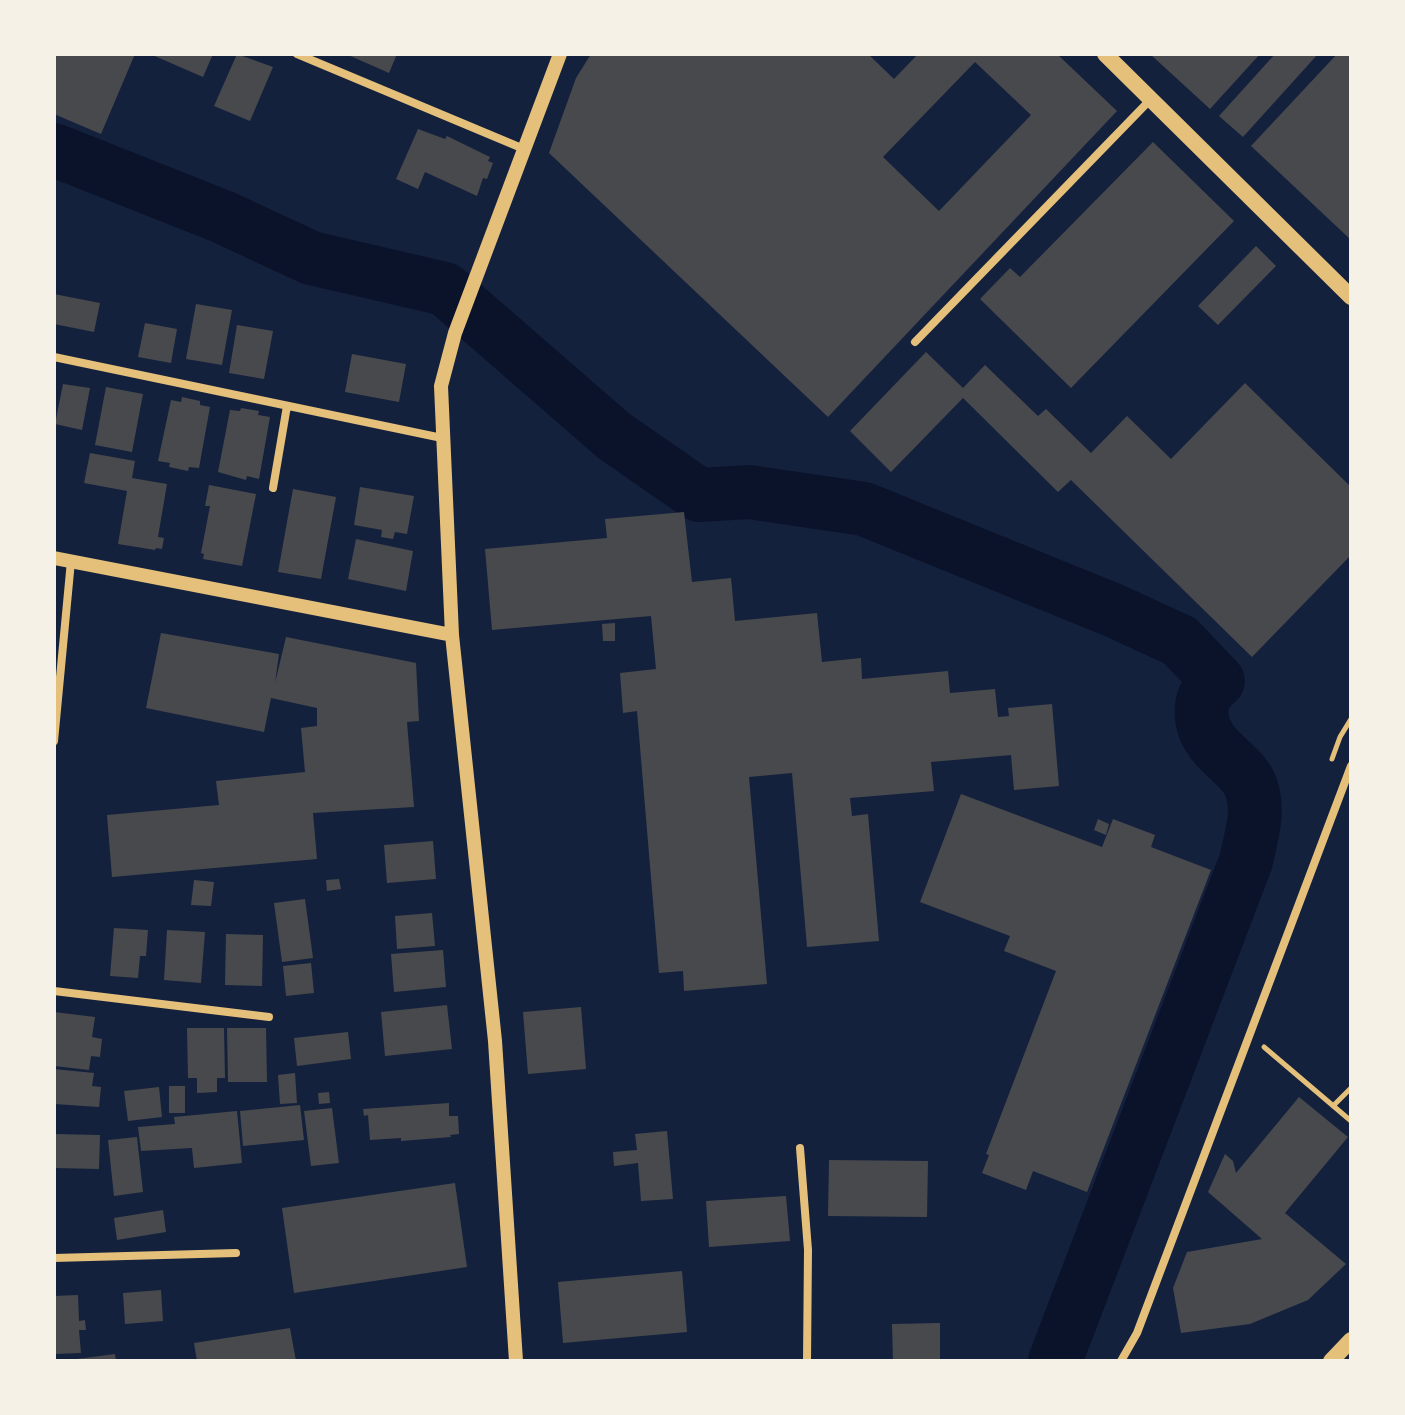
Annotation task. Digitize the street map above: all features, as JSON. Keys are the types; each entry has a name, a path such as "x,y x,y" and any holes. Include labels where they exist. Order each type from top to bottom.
{"main road":[{"path":"1105,54 1351,297"},
{"path":"1331,1361 1351,1340"}],"street":[{"path":"297,54 524,149"},
{"path":"516,1361 495,1041 452,635 441,386 475,277 560,54"},
{"path":"915,342 1151,99"},
{"path":"54,357 442,438"},
{"path":"273,488 287,406"},
{"path":"54,558 452,635"},
{"path":"54,741 71,561"},
{"path":"1121,1361 1137,1333 1351,766"},
{"path":"54,991 269,1017"},
{"path":"800,1148 808,1250 807,1361"},
{"path":"54,1258 236,1253"}],"path":[{"path":"1247,1041 1266,1048 1351,1121"},
{"path":"1333,1106 1351,1088"}],"building":[{"path":"54,54 135,54 101,134 54,114"},
{"path":"150,54 213,54 203,77"},
{"path":"237,54 273,67 250,121 214,106"},
{"path":"346,54 397,54 389,73"},
{"path":"591,54 868,54 894,79 918,54 1057,54 1117,111 828,417 549,153 576,78","holes":["975,62 1031,115 939,211 883,157"]},
{"path":"1150,54 1260,54 1210,109"},
{"path":"1275,54 1318,54 1243,137 1219,116"},
{"path":"1337,54 1351,54 1351,240 1251,146"},
{"path":"418,129 445,139 447,136 490,157 488,161 493,163 487,179 483,178 477,196 425,172 418,189 396,179"},
{"path":"1153,142 1234,221 1071,388 980,299 1010,268 1020,277"},
{"path":"1256,246 1276,266 1218,325 1198,306"},
{"path":"54,294 100,303 94,332 54,324"},
{"path":"196,304 232,310 222,365 186,359"},
{"path":"145,323 177,329 171,363 138,357"},
{"path":"237,325 273,331 264,379 229,373"},
{"path":"926,352 963,388 985,365 1038,416 1046,409 1091,453 1127,416 1171,459 1245,383 1351,487 1351,555 1252,657 1071,480 1058,492 963,398 891,472 850,431"},
{"path":"352,354 406,364 399,402 345,392"},
{"path":"63,384 90,388 82,430 55,424"},
{"path":"106,387 143,394 132,452 95,445"},
{"path":"182,397 210,407 199,468 189,467 188,471 158,461 171,400 181,402"},
{"path":"241,408 259,411 258,415 270,417 259,479 247,476 246,480 218,472 230,410 240,411"},
{"path":"90,453 135,461 132,478 167,484 158,537 164,538 162,549 118,544 127,491 84,483"},
{"path":"209,485 256,494 242,566 203,559 204,554 201,553 210,506 205,506"},
{"path":"360,487 414,496 407,534 395,532 393,539 381,537 382,530 354,525"},
{"path":"293,489 336,497 321,579 278,572"},
{"path":"684,512 692,582 731,578 735,621 817,613 822,662 861,658 862,679 948,671 950,693 995,689 998,717 1009,716 1008,708 1052,704 1059,786 1014,790 1011,755 931,762 934,791 850,798 852,816 868,814 879,941 807,947 792,773 749,777 767,984 684,991 683,971 659,973 637,711 623,713 620,673 656,669 651,616 492,630 485,549 607,538 605,519"},
{"path":"356,539 413,551 406,591 348,579"},
{"path":"615,623 615,641 603,641 602,624"},
{"path":"161,633 279,654 275,683 286,637 416,663 419,721 407,722 414,807 313,813 317,859 112,877 107,815 219,805 216,781 305,772 301,728 317,726 317,708 271,698 264,732 146,708"},
{"path":"961,794 1102,847 1113,819 1155,835 1151,847 1211,870 1087,1192 1033,1171 1026,1190 982,1173 989,1155 986,1154 1056,971 1004,951 1010,936 920,902"},
{"path":"1098,819 1109,824 1106,835 1094,830"},
{"path":"433,841 436,879 387,883 384,845"},
{"path":"339,879 341,889 327,891 326,880"},
{"path":"194,880 214,882 211,906 191,905"},
{"path":"305,899 313,958 282,962 274,903"},
{"path":"432,913 435,946 397,949 395,916"},
{"path":"114,928 148,930 146,956 140,956 138,978 110,976"},
{"path":"167,930 205,932 201,983 164,980"},
{"path":"226,934 263,935 262,986 225,985"},
{"path":"443,950 446,987 394,992 391,954"},
{"path":"311,963 314,993 286,996 283,966"},
{"path":"447,1005 452,1049 385,1056 381,1012"},
{"path":"581,1007 586,1069 528,1074 523,1012"},
{"path":"54,1012 95,1017 92,1037 102,1039 100,1057 91,1056 89,1070 54,1066"},
{"path":"187,1028 224,1028 225,1078 217,1078 217,1092 197,1093 197,1078 188,1078"},
{"path":"227,1028 266,1028 267,1082 228,1082"},
{"path":"348,1032 351,1059 297,1066 294,1038"},
{"path":"54,1069 94,1073 92,1086 101,1087 99,1107 54,1104"},
{"path":"295,1073 297,1103 280,1104 278,1075"},
{"path":"169,1086 185,1086 185,1113 169,1113"},
{"path":"159,1087 162,1117 128,1121 124,1091"},
{"path":"329,1092 330,1103 319,1104 318,1093"},
{"path":"1299,1097 1348,1137 1285,1213 1346,1264 1308,1300 1250,1324 1181,1333 1173,1288 1187,1252 1262,1239 1208,1192 1225,1154 1233,1161 1236,1173"},
{"path":"449,1103 449,1116 458,1116 459,1134 401,1141 401,1138 370,1140 368,1115 364,1116 363,1109"},
{"path":"300,1105 304,1140 243,1146 240,1111"},
{"path":"332,1108 339,1163 311,1166 304,1111"},
{"path":"237,1111 242,1163 194,1168 192,1148 141,1151 138,1127 175,1124 174,1117"},
{"path":"667,1131 673,1199 641,1201 638,1163 614,1166 613,1152 637,1150 635,1134"},
{"path":"54,1134 100,1135 99,1169 54,1168"},
{"path":"137,1137 143,1192 114,1196 108,1140"},
{"path":"829,1160 928,1161 927,1217 828,1216"},
{"path":"455,1183 467,1267 294,1293 282,1208"},
{"path":"786,1196 790,1241 709,1247 706,1201"},
{"path":"163,1210 166,1232 117,1240 114,1218"},
{"path":"682,1271 687,1332 563,1343 558,1282"},
{"path":"161,1290 163,1321 125,1324 123,1293"},
{"path":"78,1295 79,1321 85,1320 86,1330 79,1330 81,1353 54,1354 54,1296"},
{"path":"940,1323 940,1361 893,1361 892,1324"},
{"path":"290,1328 296,1361 197,1361 194,1343"},
{"path":"115,1354 116,1361 77,1361 77,1359"}],"waterway":[{"path":"54,150 223,217 311,258 445,289 614,436 699,495 749,492 864,509 1115,611 1180,641 1218,681 1204,697 1202,718 1210,739 1247,778 1254,796 1255,815 1246,861 1055,1361"}]}
